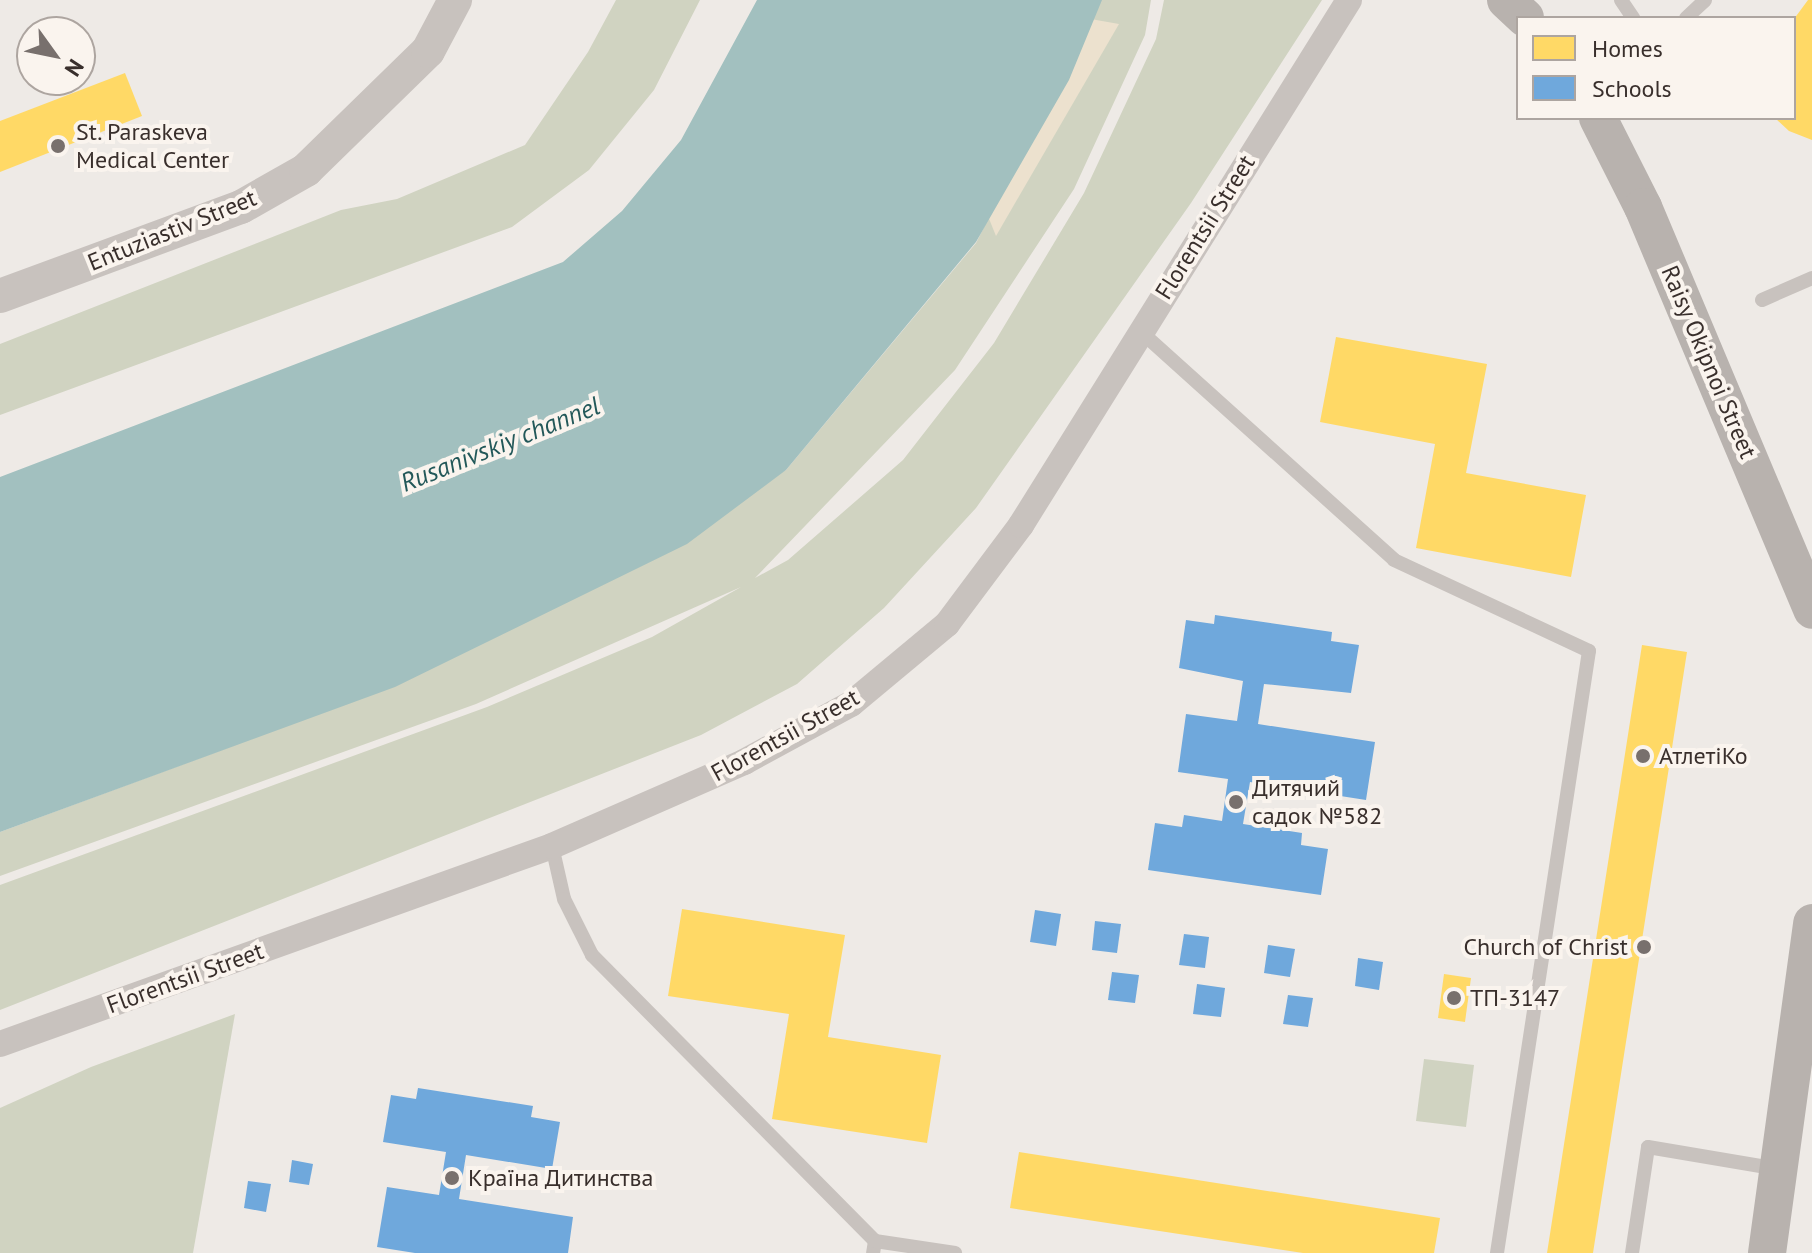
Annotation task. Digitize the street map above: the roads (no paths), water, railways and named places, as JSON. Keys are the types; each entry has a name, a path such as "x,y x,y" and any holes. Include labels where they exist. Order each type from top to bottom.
{"main road":[{"path":"1506,0 1523,16"},
{"name":"Raisy Okipnoi Street","path":"1599,120 1643,207 1812,610"},
{"path":"1767,1253 1779,1169 1802,1068 1812,923"}],"street":[{"name":"Entuziastiv Street","path":"0,296 241,207 306,170 428,51 455,0"},
{"name":"Florentsii Street","path":"0,1044 552,846 744,762 851,704 947,624 1021,525 1139,330 1349,0"}],"lane":[{"path":"1688,16 1705,0"},
{"path":"1762,300 1812,278"},
{"path":"1139,330 1394,560 1589,651 1497,1253"},
{"path":"552,846 564,899 592,955 874,1247 955,1253"},
{"path":"1632,1253 1648,1147 1779,1169"}],"water":[{"name":"Rusanivskiy channel","path":"757,0 1102,0 1069,80 976,242 786,470 687,544 395,687 0,832 0,477 563,262 622,211 681,140"}],"place":[{"name":"St. Paraskeva Medical Center","path":"58,146"},
{"name":"АтлетіКо","path":"1643,756"},
{"name":"Дитячий садок №582","path":"1236,802"},
{"name":"Church of Christ","path":"1644,947"},
{"name":"ТП-3147","path":"1454,998"},
{"name":"Країна Дитинства","path":"452,1178"}]}
